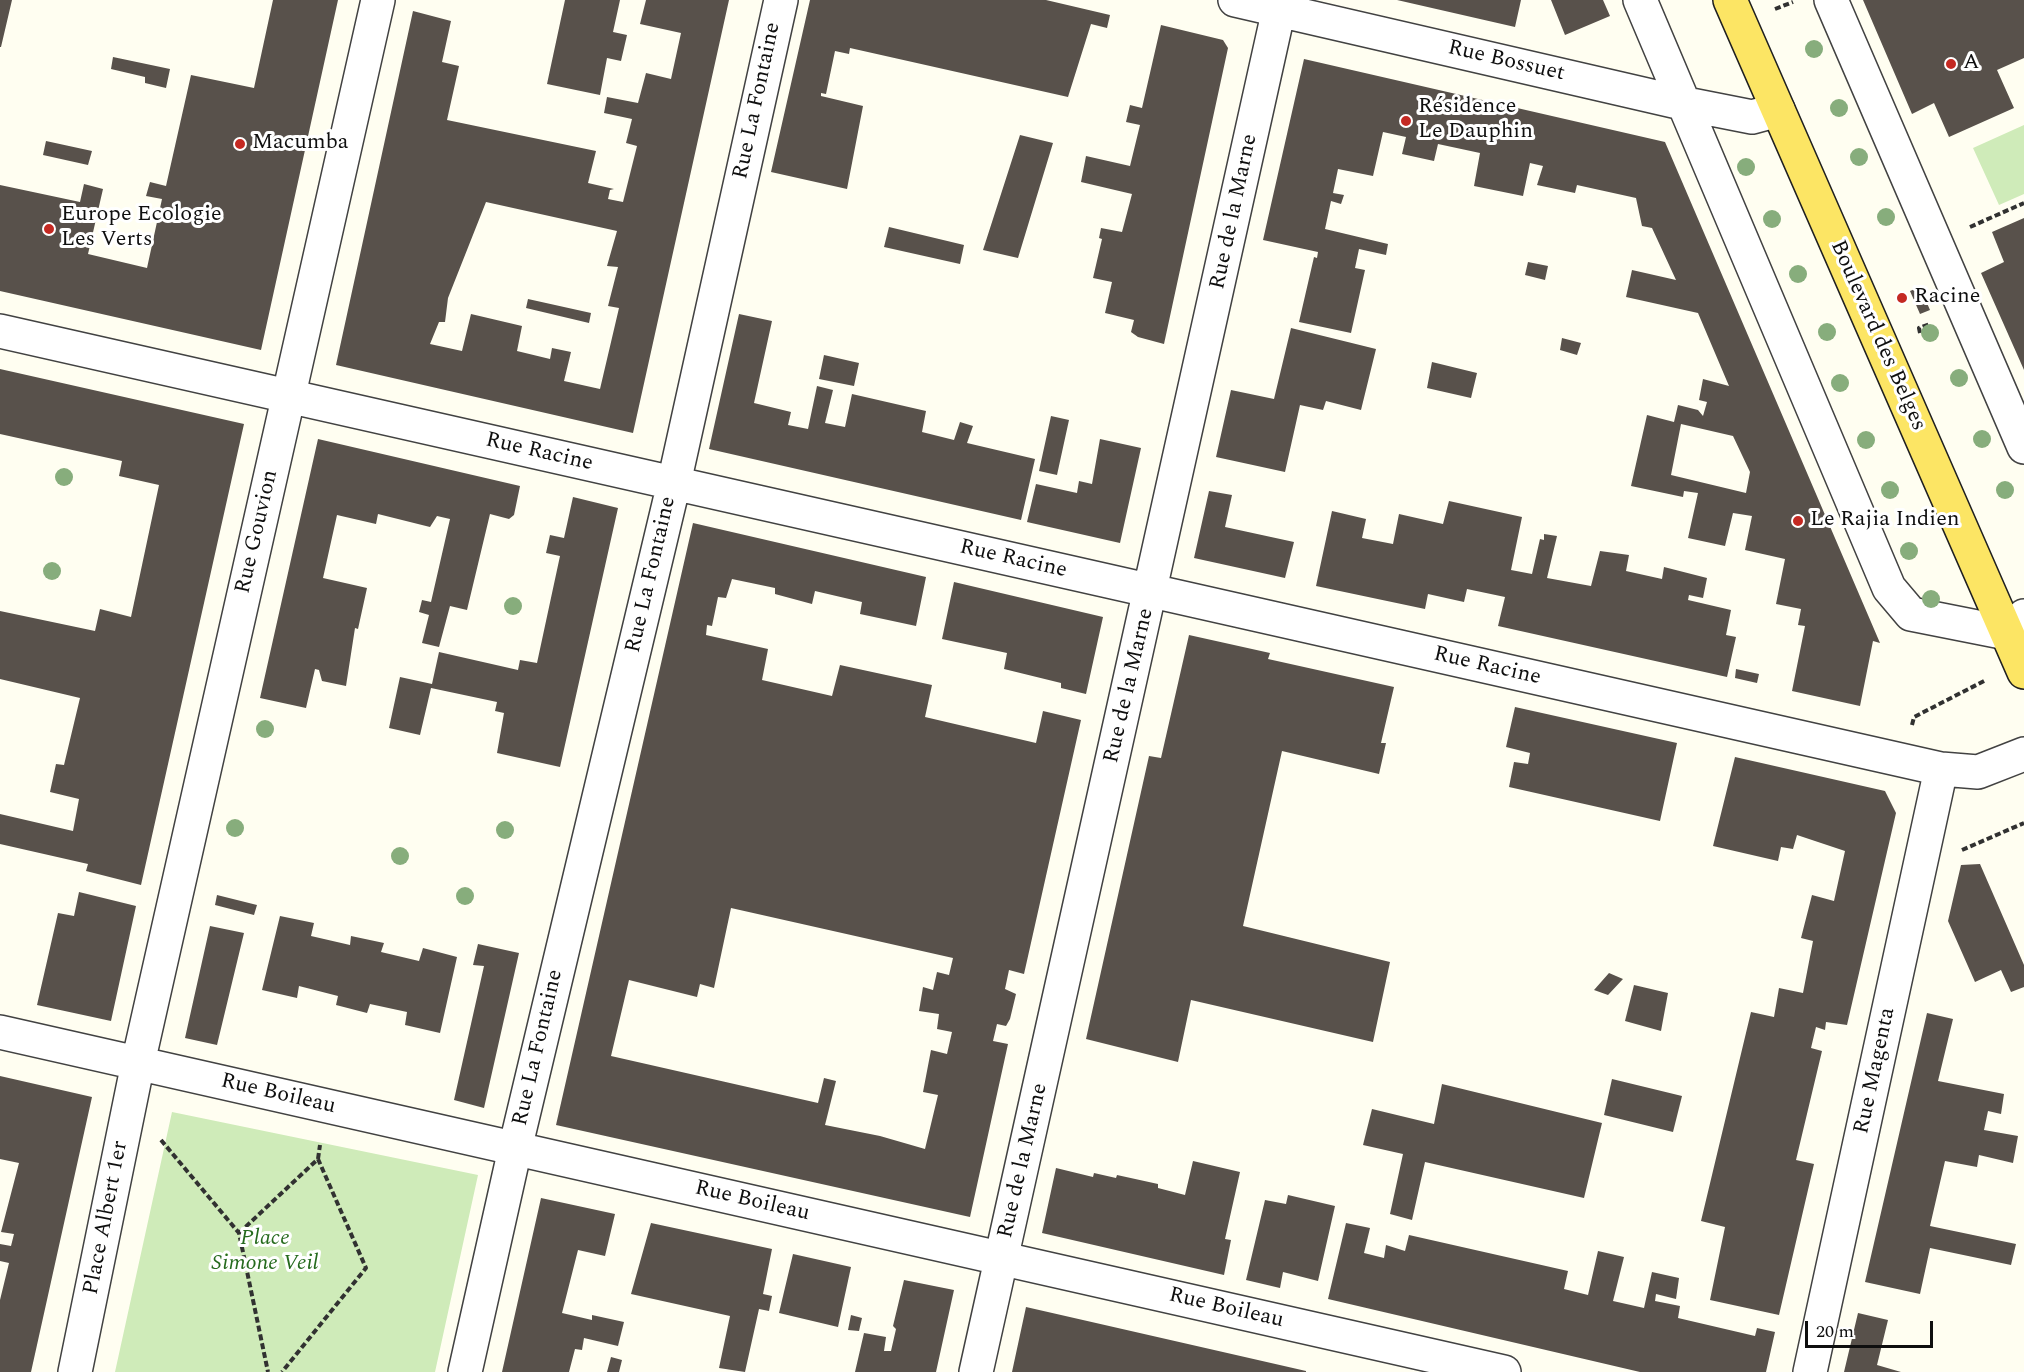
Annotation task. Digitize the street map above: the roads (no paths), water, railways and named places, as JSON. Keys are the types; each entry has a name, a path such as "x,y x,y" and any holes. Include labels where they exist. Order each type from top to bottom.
{"main road":[{"name":"Boulevard des Belges","path":"1730,0 1778,110 2015,625 2024,672"}],"street":[{"name":"Rue Gouvion","path":"138,1063 378,0"},
{"name":"Rue La Fontaine","path":"515,1149 674,483 780,0"},
{"name":"Rue Bossuet","path":"1235,0 1280,5 1686,104 1752,117 1778,110"},
{"path":"1640,0 1669,74 1686,104 1889,588 1911,614 2015,625"},
{"path":"1831,0 2024,447"},
{"name":"Rue de la Marne","path":"976,1372 1152,591 1280,5"},
{"name":"Rue Racine","path":"0,331 1941,769 1978,772 2024,754"},
{"name":"Rue Magenta","path":"1810,1372 1941,769"},
{"name":"Rue Boileau","path":"0,1032 1504,1372"},
{"name":"Place Albert 1er","path":"75,1372 138,1063"},
{"path":"465,1372 515,1149"}],"place":[{"name":"A","path":"1951,64"},
{"name":"Résidence Le Dauphin","path":"1406,121"},
{"name":"Macumba","path":"240,144"},
{"name":"Europe Ecologie Les Verts","path":"49,229"},
{"name":"Racine","path":"1902,298"},
{"name":"Le Rajia Indien","path":"1798,521"}],"park label":[{"name":"Place Simone Veil","path":"265,1252"}]}
